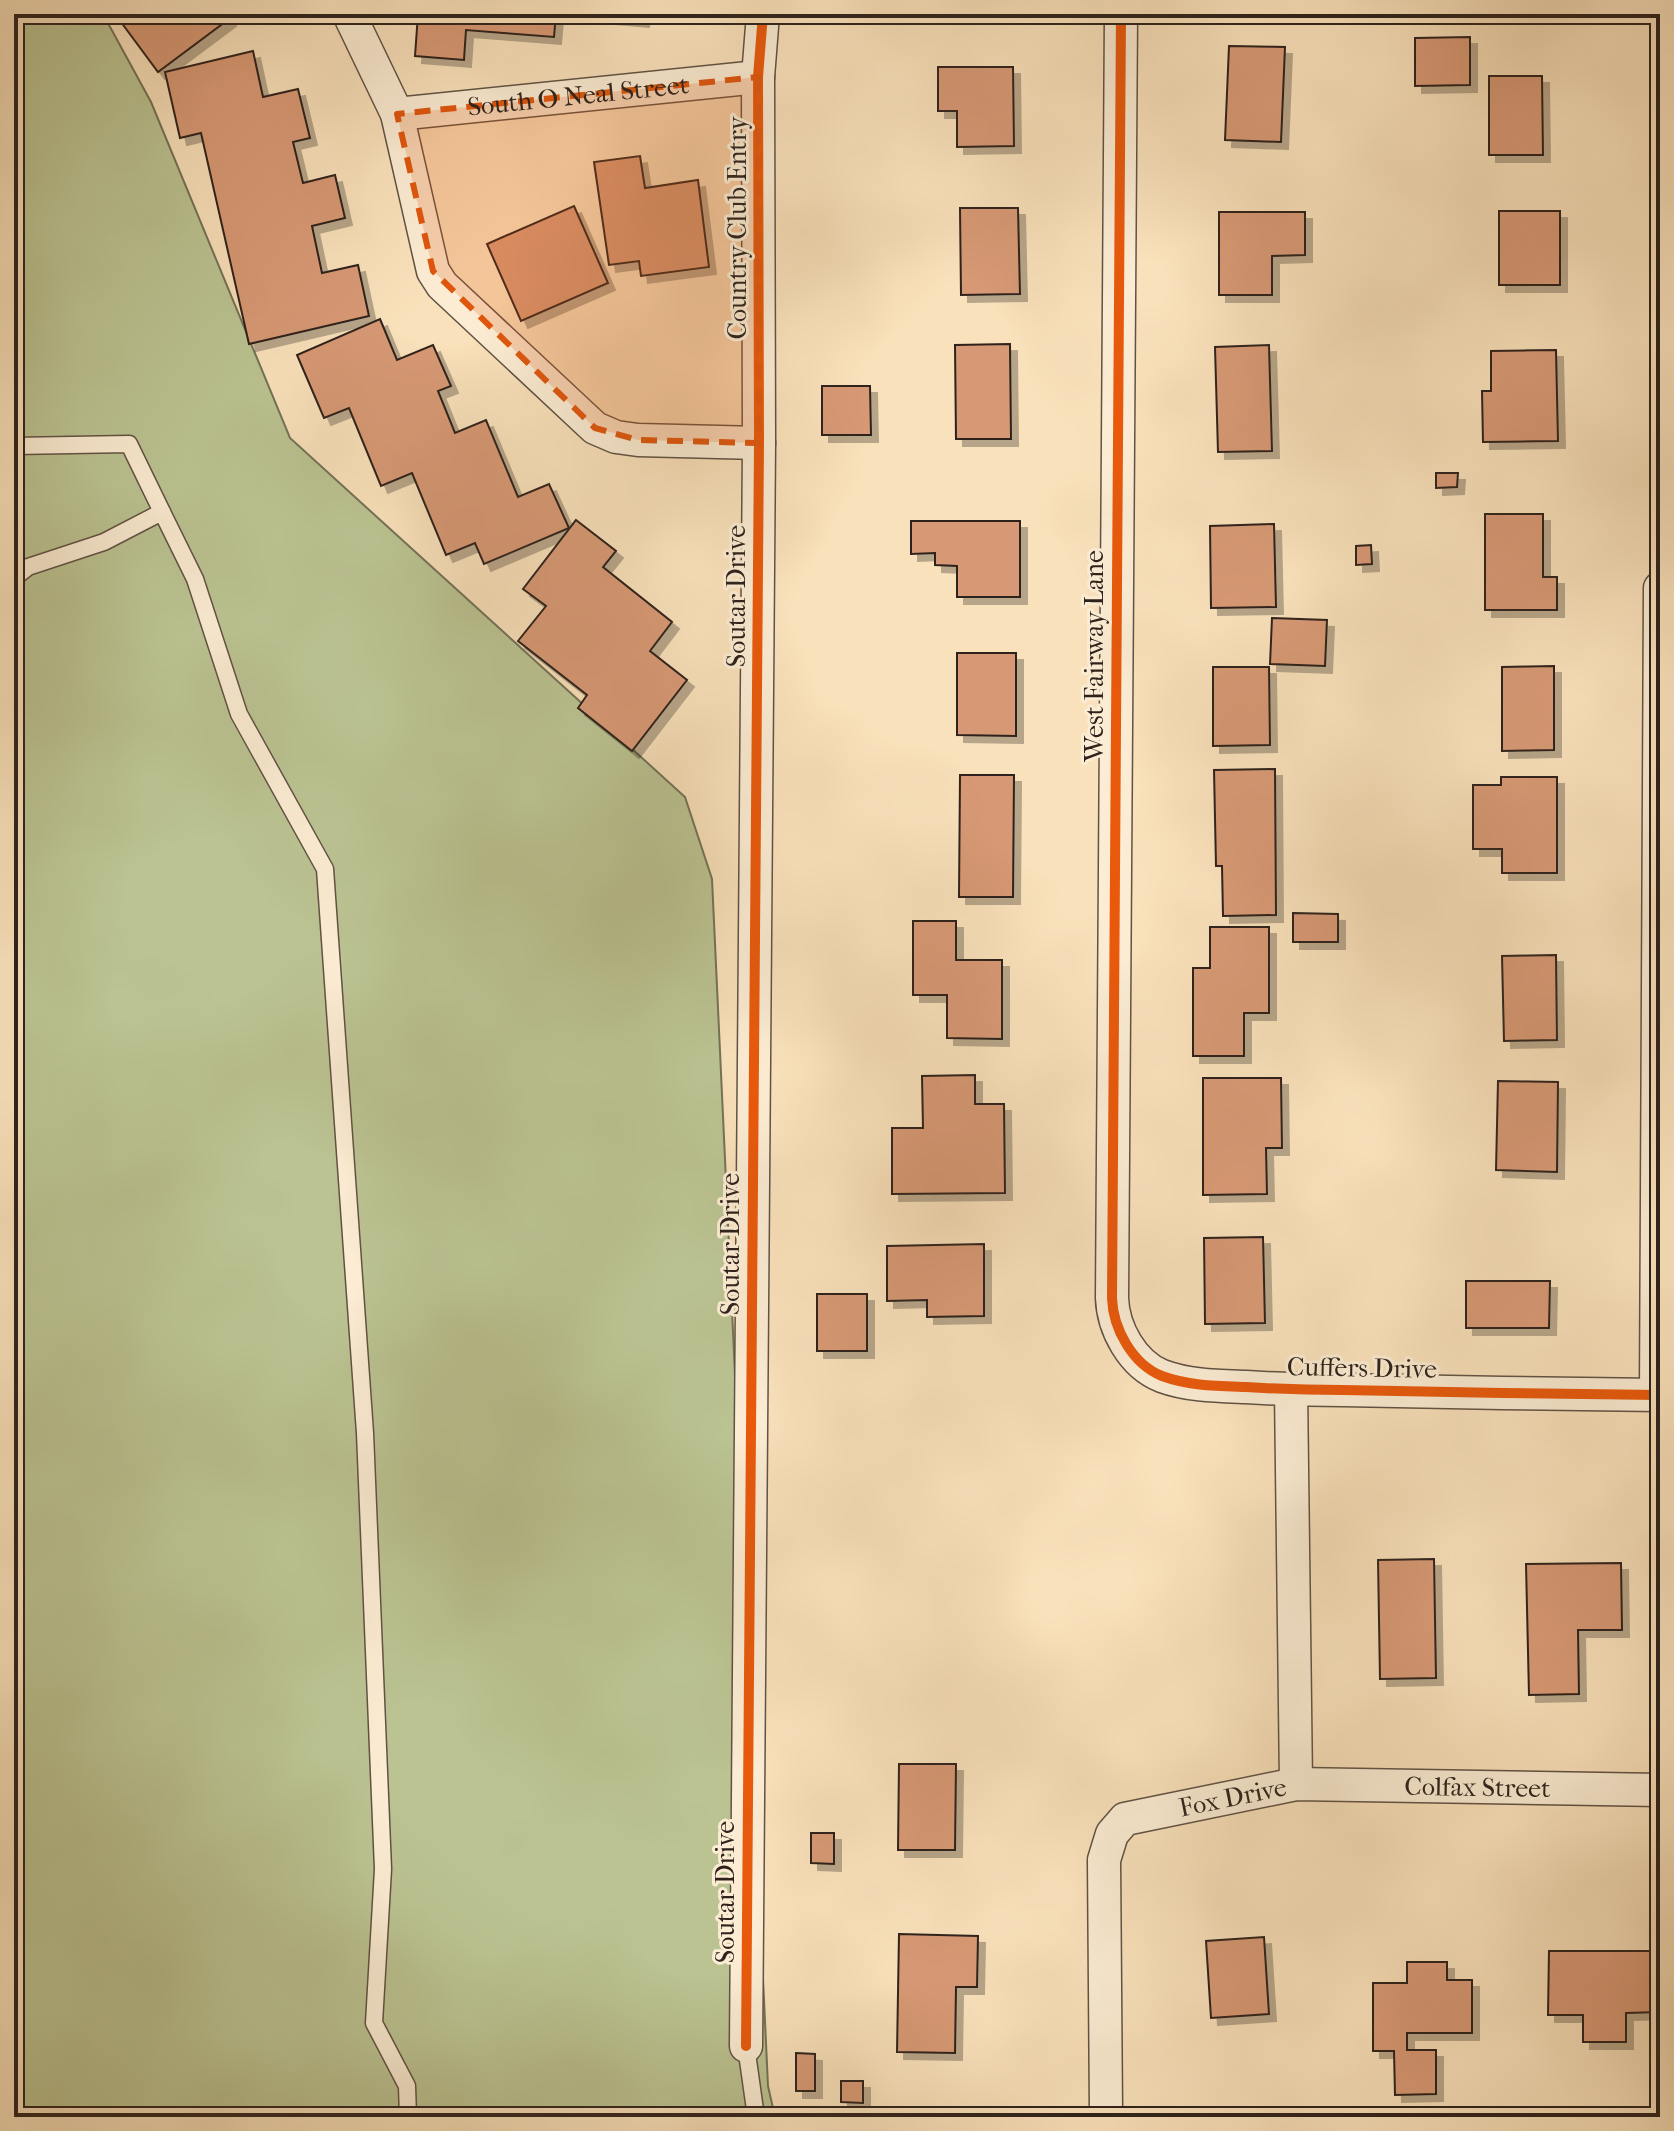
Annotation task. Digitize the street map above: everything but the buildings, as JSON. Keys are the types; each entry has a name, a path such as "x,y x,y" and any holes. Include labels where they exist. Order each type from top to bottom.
{"street":[{"path":"349,14 397,114 433,271 442,285 595,428 616,437 638,440 759,443"},
{"name":"Country Club Entry","path":"759,443 758,77 763,14"},
{"name":"West Fairway Lane","path":"1112,1298 1121,14"},
{"name":"South O Neal Street","path":"397,114 758,77"},
{"name":"Soutar Drive","path":"746,2046 759,443"},
{"path":"1658,1395 1660,588"},
{"name":"Cuffers Drive","path":"1112,1298 1112,1313 1125,1340 1142,1362 1160,1375 1195,1385 1658,1395"},
{"name":"Fox Drive","path":"1106,2113 1104,1860 1112,1834 1125,1819 1296,1784 1291,1389"},
{"name":"Colfax Street","path":"1296,1784 1660,1790"}],"lane":[{"path":"14,446 129,444 195,579 239,714 325,869 365,1433 383,1869 374,2023 407,2086 408,2117"},
{"path":"14,578 28,567 104,542 162,512"},
{"path":"746,2046 756,2117"}],"highlighted area":[{"path":"758,77 759,443 638,440 595,428 433,271 397,114"}],"green space":[{"path":"14,14 103,14 151,102 290,438 685,797 712,879 768,2086 775,2117 14,2117"}],"cycle path":[{"path":"746,2046 759,443 758,77 763,14"},
{"path":"1121,14 1112,1298 1120,1333 1133,1354 1151,1370 1172,1379 1204,1385 1307,1390 1660,1395"}]}
